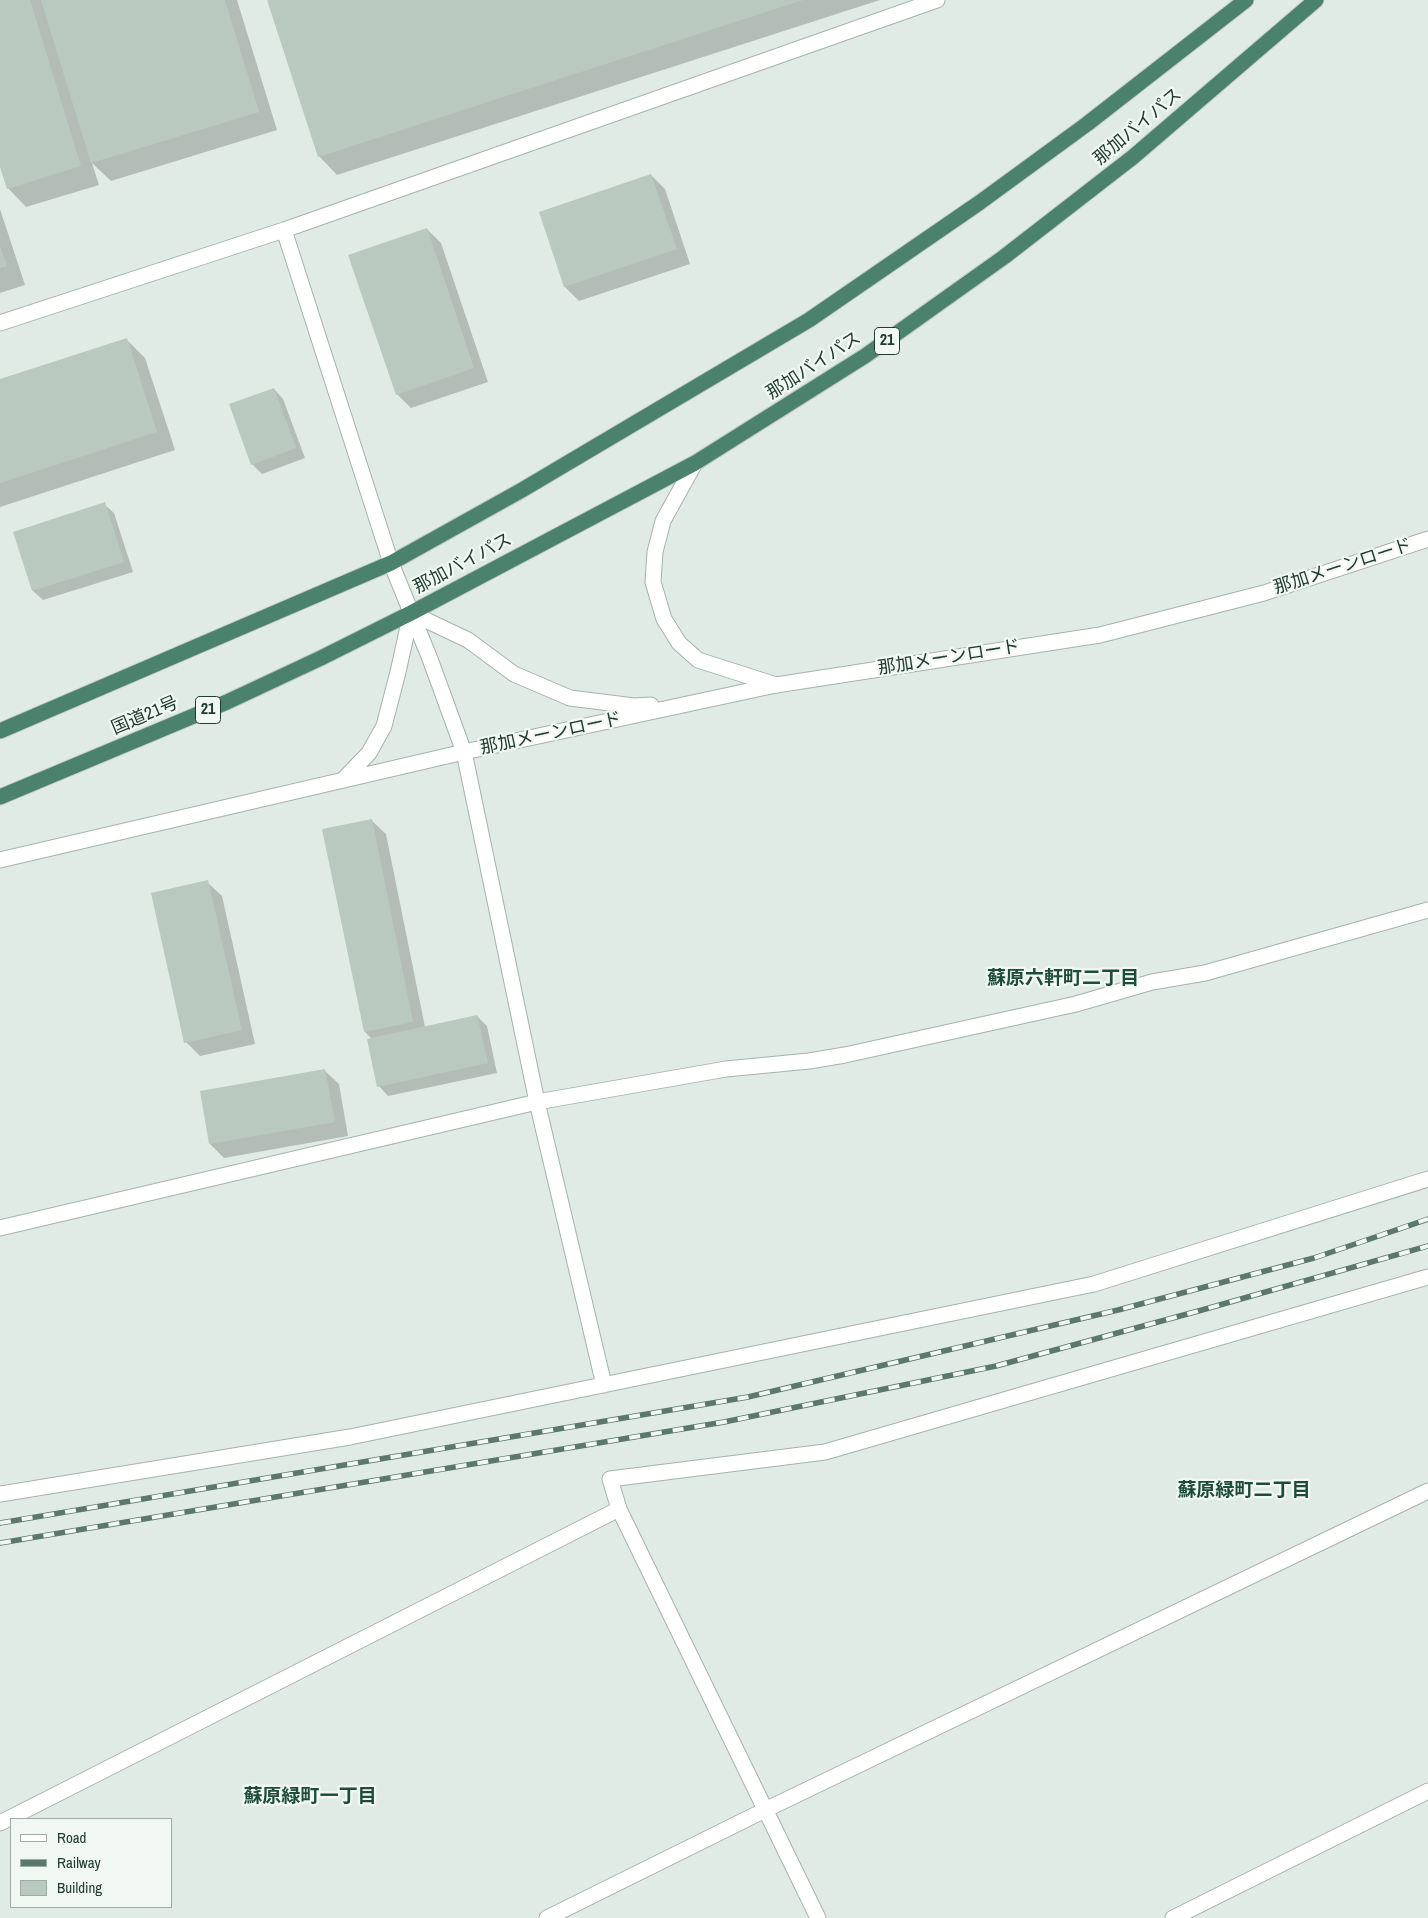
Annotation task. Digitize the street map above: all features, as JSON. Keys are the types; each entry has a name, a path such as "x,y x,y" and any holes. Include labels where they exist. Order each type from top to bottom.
{"highway":[{"name":"那加バイパス","path":"391,563 522,490 809,320 979,203 1079,130 1246,0"},
{"name":"那加バイパス","path":"411,613 695,463 864,356 1004,257 1133,157 1316,0"},
{"path":"0,731 391,563"},
{"name":"国道21号","path":"0,797 227,702 411,613"}],"street":[{"path":"0,323 284,230 937,0"},
{"path":"284,230 391,563 430,658 464,752 537,1102 604,1385"},
{"path":"695,463 663,521 655,552 653,582 664,619 679,643 698,660 776,685"},
{"name":"那加メーンロード","path":"0,860 464,752 776,685 1100,635 1264,593 1428,539"},
{"path":"411,613 468,640 514,674 570,698 634,706 690,704"},
{"path":"343,780 369,753 384,726 411,613"},
{"path":"0,1228 537,1102 726,1069 845,1055 1076,1004 1152,982 1205,973 1428,910"},
{"path":"0,1494 350,1438 1094,1284 1428,1179"},
{"path":"818,1918 619,1509 610,1479 825,1452 1428,1277"},
{"path":"547,1918 765,1810 1428,1491"},
{"path":"0,1823 619,1509"},
{"path":"1173,1918 1428,1791"}],"building":[{"path":"0,0 30,0 81,166 7,189 0,167"},
{"path":"41,0 225,0 259,112 91,163"},
{"path":"267,0 803,0 318,157"},
{"path":"651,174 677,249 564,287 539,212"},
{"path":"427,228 474,368 396,395 348,255"},
{"path":"0,246 7,266 0,268"},
{"path":"127,338 157,432 0,483 0,379"},
{"path":"274,388 296,448 251,465 229,404"},
{"path":"105,502 124,562 32,591 13,532"},
{"path":"372,819 413,1022 364,1032 322,829"},
{"path":"208,880 242,1030 184,1043 151,893"},
{"path":"477,1015 488,1063 377,1087 367,1039"},
{"path":"325,1069 335,1122 209,1144 200,1091"}],"railway":[{"path":"0,1523 748,1397 1118,1310 1314,1258 1428,1219"},
{"path":"0,1543 724,1422 996,1366 1428,1246"}],"district":[{"name":"蘇原六軒町二丁目","path":"1063,979"},
{"name":"蘇原緑町二丁目","path":"1244,1491"},
{"name":"蘇原緑町一丁目","path":"310,1797"}]}
